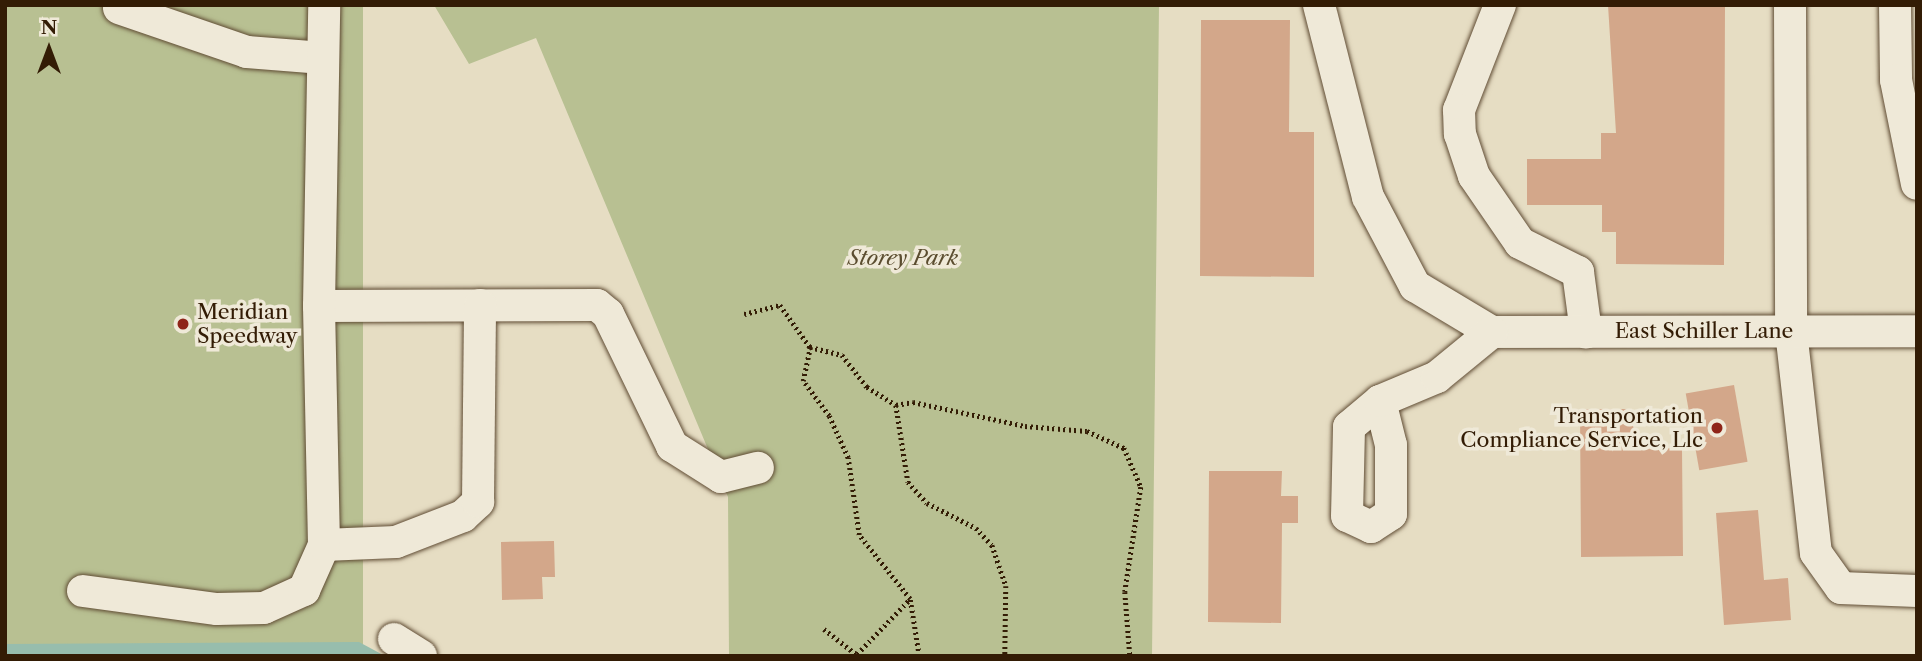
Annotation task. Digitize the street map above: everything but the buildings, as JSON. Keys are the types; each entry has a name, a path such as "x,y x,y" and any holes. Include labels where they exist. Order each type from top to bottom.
{"street":[{"path":"83,591 216,609 264,608 304,590 324,545 319,306 324,5"},
{"path":"1319,5 1368,197 1409,275 1415,286 1492,332 1437,377 1380,401"},
{"path":"1500,5 1459,110 1460,134 1474,176 1520,243 1578,272 1586,332"},
{"path":"1790,5 1791,331 1816,553 1824,573 1841,588 1917,590"},
{"path":"1895,5 1896,80 1917,184"},
{"path":"119,8 247,52 323,58"},
{"path":"319,306 597,304 608,314 672,446 721,477 758,468"},
{"path":"324,545 396,542 463,516 478,502 480,305"},
{"name":"East Schiller Lane","path":"1492,332 1917,331"},
{"path":"394,639 421,656"}],"path":[{"path":"744,314 779,305 810,347 842,355 867,387 896,405 914,402 1025,426 1087,431 1124,448 1141,487 1125,592 1130,656"},
{"path":"810,347 803,381 830,416 848,457 859,536 911,600 919,656"},
{"path":"896,405 908,481 927,503 976,528 1002,566 1005,656"},
{"path":"824,629 858,655 911,600"}],"green space":[{"name":"Meridian Speedway","path":"5,5 363,5 363,644 5,644"},
{"name":"Storey Park","path":"434,5 1159,5 1152,656 729,656 728,497 536,38 469,64"}],"shaded area":[{"path":"359,642 385,656 5,656 5,644"}],"place":[{"name":"Meridian Speedway","path":"183,324"},
{"name":"Transportation Compliance Service, Llc","path":"1717,428"}]}
